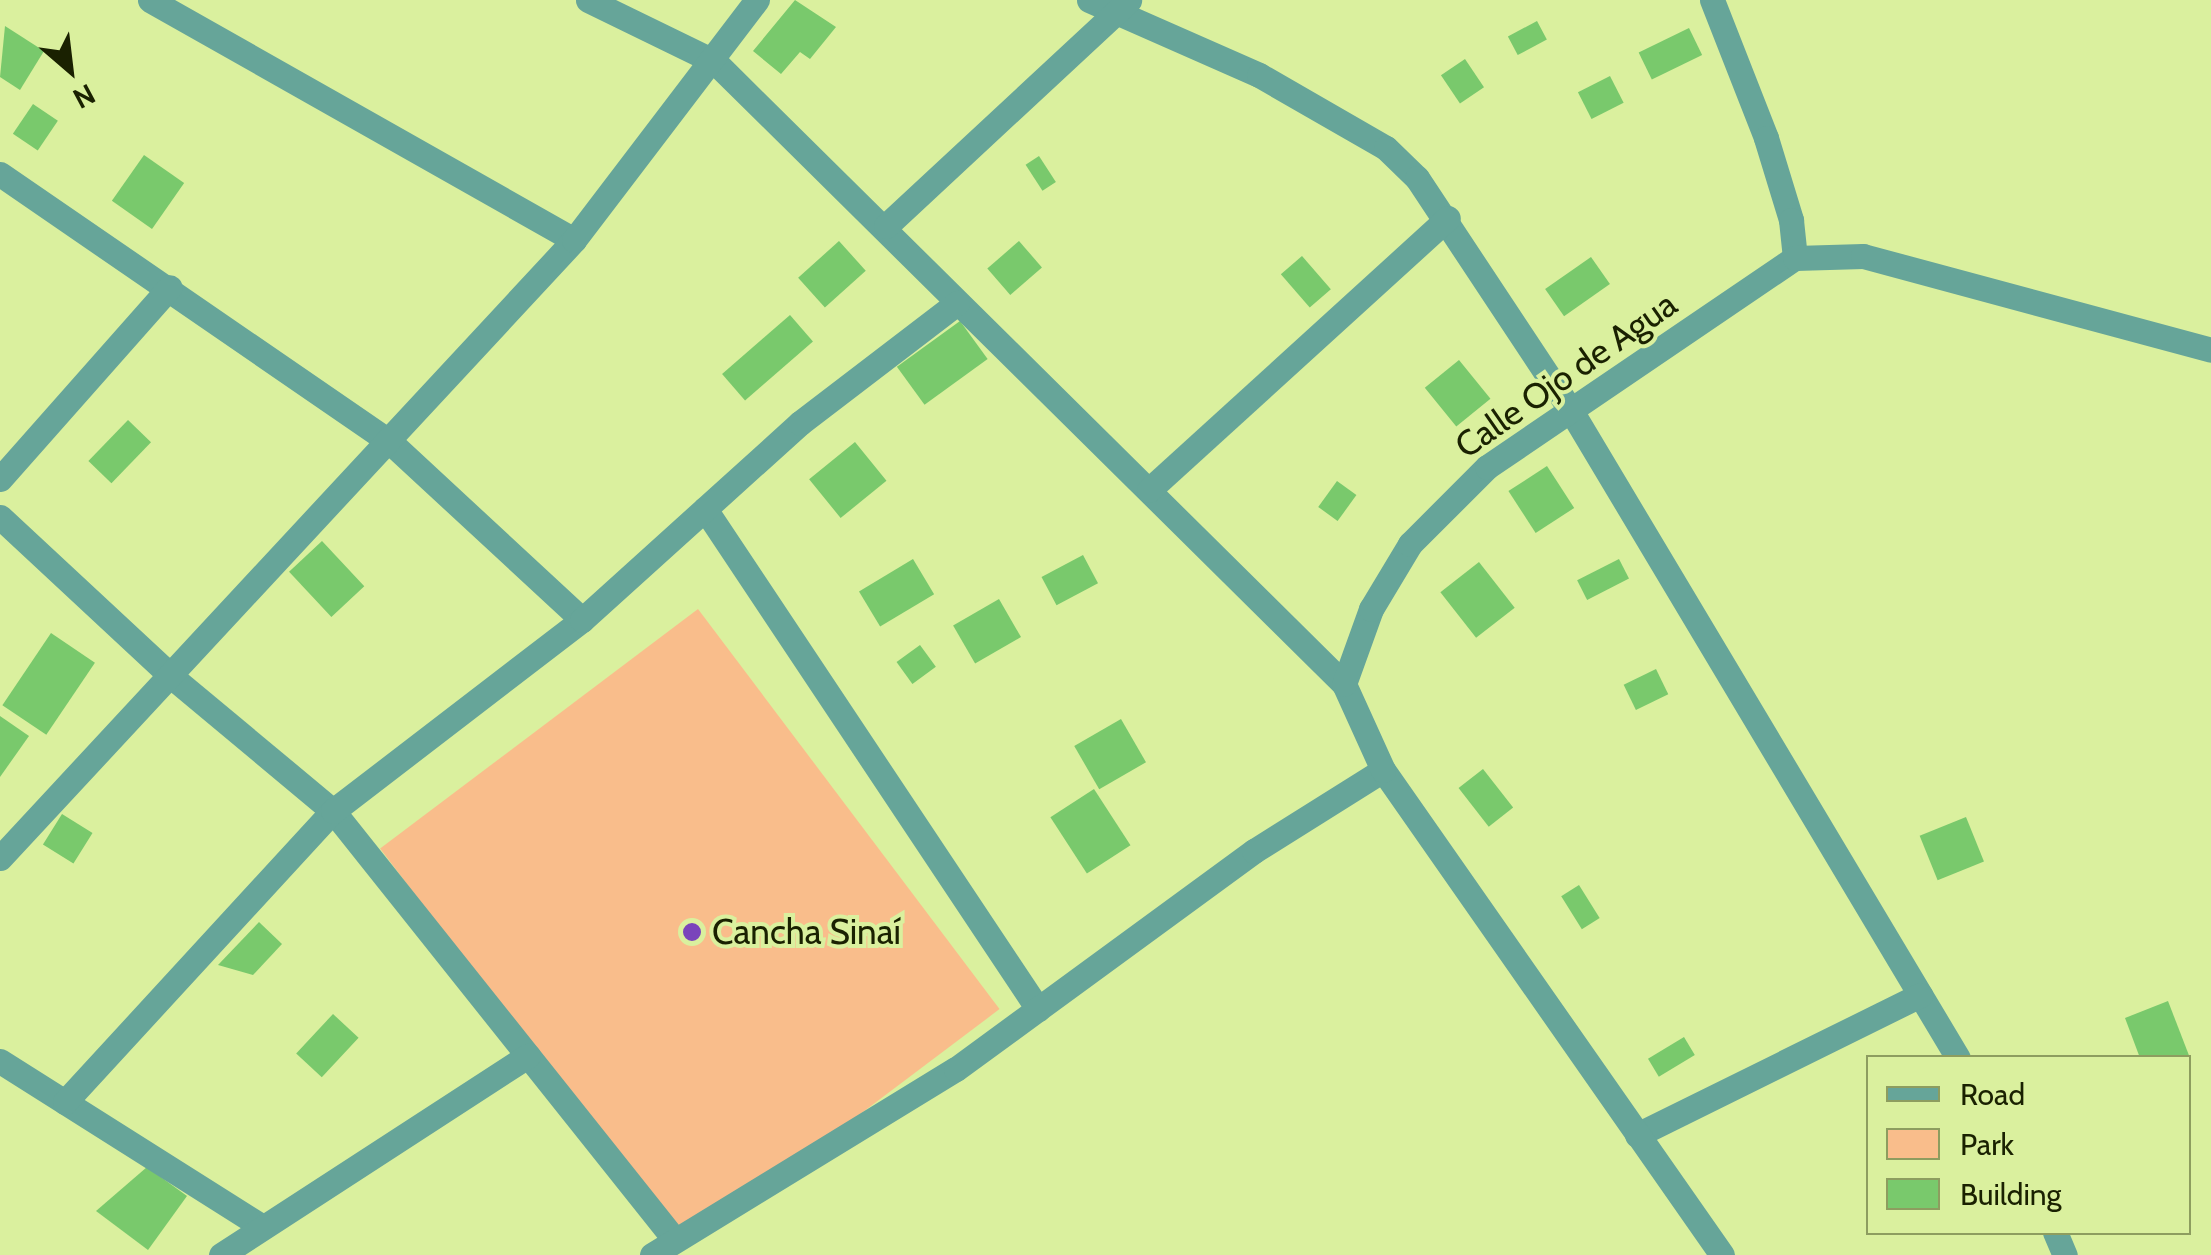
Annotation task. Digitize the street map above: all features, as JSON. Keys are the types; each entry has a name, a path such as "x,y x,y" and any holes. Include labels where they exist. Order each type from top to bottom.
{"street":[{"path":"150,0 574,240"},
{"path":"588,0 714,62 886,226 957,303 1344,684 1384,770 1722,1255"},
{"path":"0,858 574,240 714,62 757,0"},
{"path":"1089,0 1122,7 1259,75 1386,148 1448,218 1570,409 1956,1055"},
{"path":"1712,0 1728,25 1766,138 1791,220 1795,258 1863,256 2211,350"},
{"path":"886,226 1122,7"},
{"path":"0,174 170,287 389,441 582,620"},
{"path":"1150,490 1448,218"},
{"name":"Calle Ojo de Agua","path":"1344,684 1371,609 1410,544 1487,468 1795,258"},
{"path":"0,478 170,287"},
{"path":"66,1102 333,810 582,620 800,423 957,303"},
{"path":"705,509 1038,1009"},
{"path":"0,516 172,676 333,810 674,1239"},
{"path":"652,1255 956,1068 1254,851 1384,770"},
{"path":"1637,1134 1920,995"},
{"path":"221,1255 528,1056"},
{"path":"0,1061 264,1227"}],"green space":[{"name":"Cancha Sinaí","path":"698,609 1000,1009 682,1249 380,849"}],"building":[{"path":"795,0 836,27 810,59 800,52 781,74 753,51"},
{"path":"1537,21 1547,40 1518,55 1508,36"},
{"path":"5,26 44,51 20,90 0,77"},
{"path":"1689,28 1702,55 1652,80 1639,53"},
{"path":"1465,59 1484,87 1460,103 1441,75"},
{"path":"1610,76 1624,103 1592,119 1578,92"},
{"path":"33,104 58,121 38,151 13,134"},
{"path":"144,155 184,183 152,229 112,201"},
{"path":"1039,156 1056,182 1042,191 1026,165"},
{"path":"839,241 866,271 825,308 798,278"},
{"path":"1019,241 1042,267 1010,295 987,269"},
{"path":"1302,256 1331,289 1310,308 1281,274"},
{"path":"1591,257 1610,284 1564,316 1545,289"},
{"path":"790,315 813,341 745,400 722,374"},
{"path":"960,321 988,359 925,405 897,367"},
{"path":"1459,360 1490,399 1456,427 1425,388"},
{"path":"128,420 151,442 111,483 88,461"},
{"path":"855,442 886,481 841,518 809,479"},
{"path":"1547,466 1574,508 1536,533 1508,491"},
{"path":"1337,481 1356,495 1338,521 1318,507"},
{"path":"322,541 364,586 331,617 289,572"},
{"path":"1083,555 1098,583 1057,605 1042,577"},
{"path":"913,559 934,594 880,627 859,591"},
{"path":"1619,559 1629,579 1587,600 1577,580"},
{"path":"1479,562 1515,608 1476,638 1440,592"},
{"path":"999,599 1021,637 975,664 953,626"},
{"path":"51,633 95,663 46,735 2,705"},
{"path":"920,645 936,667 912,684 897,662"},
{"path":"1656,669 1668,694 1636,710 1624,685"},
{"path":"0,716 29,736 0,777"},
{"path":"1121,719 1146,762 1099,789 1074,746"},
{"path":"1483,769 1513,808 1489,827 1459,788"},
{"path":"1094,789 1130,845 1087,874 1050,817"},
{"path":"62,814 93,833 73,864 43,845"},
{"path":"1966,817 1984,862 1938,880 1920,836"},
{"path":"1579,885 1600,918 1582,929 1561,896"},
{"path":"259,922 282,944 253,975 218,965"},
{"path":"2168,1001 2189,1055 2139,1055 2125,1018"},
{"path":"333,1014 359,1038 322,1077 296,1053"},
{"path":"1684,1037 1695,1055 1659,1077 1648,1059"},
{"path":"147,1167 187,1196 148,1250 96,1211"}],"place":[{"name":"Cancha Sinaí","path":"692,932"}]}
